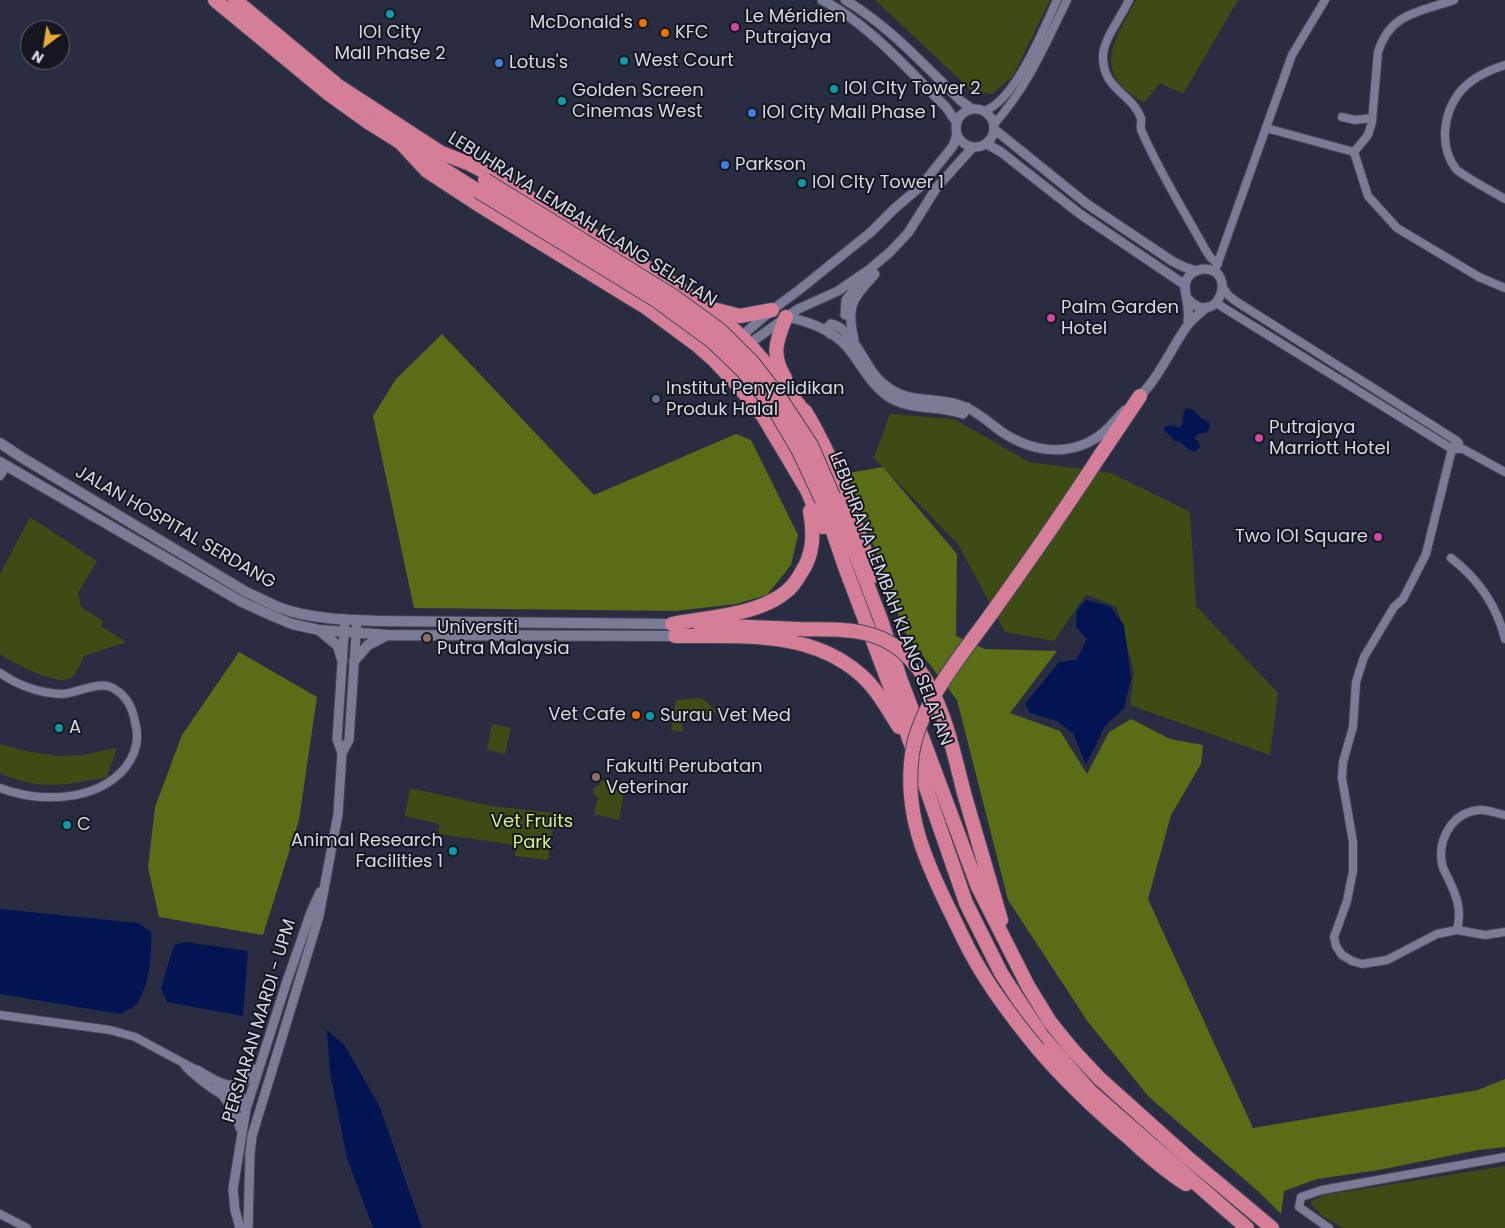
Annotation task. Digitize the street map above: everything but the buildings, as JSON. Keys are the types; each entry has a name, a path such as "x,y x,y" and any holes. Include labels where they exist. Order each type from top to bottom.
{"highway":[{"name":"LEBUHRAYA LEMBAH KLANG SELATAN","path":"215,0 329,94 401,143 482,186 672,296 721,331 753,363 780,398 811,445 828,498 845,567 910,742 966,903 1001,973 1042,1036 1091,1092 1247,1228"},
{"name":"LEBUHRAYA LEMBAH KLANG SELATAN","path":"234,0 337,84 440,152 482,186"},
{"path":"401,143 427,171 647,308 697,345 718,364 763,416 807,490 831,546 845,567"},
{"path":"440,152 478,168 540,202 666,279 702,304 745,340 810,419"},
{"path":"702,304 722,312 740,316 772,310"},
{"path":"786,317 778,338 776,360 810,419 837,475 858,526 876,586 881,620"},
{"path":"1140,396 1060,517 926,710 912,753 910,784 912,809 916,832 928,867 982,972 1010,1015 1038,1049 1088,1103 1170,1174 1221,1206"},
{"path":"673,630 757,607 776,598 792,587 806,565 812,548 812,523 807,490"},
{"name":"LEBUHRAYA LEMBAH KLANG SELATAN","path":"828,498 881,620 900,678 978,887 1011,954 1050,1022 1099,1078 1142,1118 1272,1228"},
{"path":"673,630 798,629 864,633 882,639 901,651 923,675 939,706 1011,954"},
{"path":"673,630 776,638 810,645 838,658 862,675 876,691 910,742"}],"main road":[{"name":"JALAN HOSPITAL SERDANG","path":"0,443 246,592 295,612 357,620 673,630"},
{"name":"JALAN HOSPITAL SERDANG","path":"3,465 242,602 292,624 344,633 388,635 673,630"},
{"path":"319,630 338,646 342,659"},
{"path":"354,660 368,644 388,635"}],"street":[{"path":"822,0 836,7 858,23 946,107 957,123"},
{"path":"845,0 865,12 886,30 961,101 972,109 984,111 990,109 1008,94 1017,82 1057,0"},
{"path":"957,135 963,143 973,147 982,146 991,140 994,126 1026,83 1067,0"},
{"path":"1129,0 1109,36 1103,53 1105,72 1114,88 1134,107 1142,119 1140,130 1222,282 1223,288 1220,299 1216,304 1198,307 1187,298"},
{"path":"1216,268 1292,54 1325,0"},
{"path":"1354,152 1368,135 1372,118 1378,52 1387,32 1395,22 1406,16 1454,0"},
{"path":"1505,65 1479,76 1460,93 1446,119 1444,145 1456,169 1505,199"},
{"path":"718,364 745,340 772,310 800,290 871,232 894,209 922,186 953,146 957,135 957,123 963,114 972,109"},
{"path":"984,111 988,114 994,126 1046,172 1087,204 1184,267 1196,270 1216,268"},
{"path":"1342,117 1355,120 1372,118"},
{"path":"1266,128 1354,152"},
{"path":"987,144 1001,152 1080,214 1185,285"},
{"path":"872,378 849,335 844,314 846,300 908,233 937,187 973,147"},
{"path":"1354,152 1368,196 1397,228 1479,277 1505,288"},
{"path":"1188,324 1185,285 1188,276 1196,270"},
{"path":"745,340 798,309 838,292 873,272"},
{"path":"855,345 850,324 850,308 873,272"},
{"path":"1223,288 1237,302 1457,441 1463,449 1505,472"},
{"path":"1216,304 1452,449 1463,449"},
{"path":"786,317 808,322 830,334 846,347 872,378 892,391 914,399 956,403 965,411 1021,442 1048,450 1062,450 1089,442 1104,432 1140,396 1188,324 1207,307"},
{"path":"830,334 828,327 834,324 849,335"},
{"path":"1457,441 1452,449 1426,554 1403,599 1394,607 1364,657 1356,682 1353,727 1343,762 1342,778 1353,842 1353,871 1347,901 1334,937 1336,946 1342,955 1362,964 1387,960 1437,934 1457,930 1485,935 1505,932"},
{"path":"0,476 3,465"},
{"path":"1451,558 1479,584 1494,610 1505,639"},
{"name":"PERSIARAN MARDI - UPM","path":"248,1228 250,1154 256,1123 319,916 334,843 342,753 337,739 344,619"},
{"name":"PERSIARAN MARDI - UPM","path":"342,753 349,740 357,620"},
{"path":"0,674 38,692 62,694 104,685 114,688 127,702 133,712 138,738 131,761 112,781 83,794 44,797 0,788"},
{"path":"1457,930 1460,908 1442,864 1441,855 1445,834 1449,826 1472,811 1483,810 1505,815"},
{"name":"PERSIARAN MARDI - UPM","path":"240,1228 235,1210 234,1189 248,1105 311,912 324,886"},
{"path":"0,1015 110,1030 135,1037 162,1050 224,1086 237,1085 248,1079 260,1064"},
{"path":"182,1063 192,1074 224,1097 248,1105 264,1097"},
{"path":"197,1070 248,1105 256,1123"},
{"path":"224,1097 238,1116 242,1134"},
{"path":"1329,1228 1299,1207 1301,1198 1322,1190 1505,1157"},
{"path":"0,1214 27,1228"}],"green space":[{"path":"875,0 1050,0 1013,76 992,94 972,91"},
{"path":"1136,0 1238,0 1183,94 1160,83 1144,103 1127,91 1116,78 1112,67 1114,44"},
{"path":"442,334 594,495 736,434 751,440 798,535 791,565 767,595 736,604 676,611 414,608 373,416 396,379"},
{"path":"890,414 954,419 1029,462 1111,473 1190,512 1196,606 1278,693 1270,755 1130,705 1134,672 1117,607 1086,594 1054,641 1005,632 958,544 874,458"},
{"path":"883,467 957,554 956,636 985,649 1057,651 1010,713 1060,731 1087,774 1109,732 1131,719 1170,739 1203,745 1201,764 1171,815 1148,899 1253,1128 1478,1090 1505,1079 1505,1147 1478,1150 1379,1170 1317,1179 1284,1191 1281,1214 1260,1193 1149,1097 1088,1022 1008,900 957,700 904,631 848,473"},
{"path":"30,517 97,561 78,593 81,607 103,621 101,626 126,642 84,656 76,672 69,679 54,679 44,676 0,654 0,574"},
{"path":"239,652 317,697 299,820 263,935 159,917 148,867 155,807 182,735"},
{"path":"699,698 707,702 718,713 711,712 709,719 695,717 681,725 683,728 682,732 671,730 676,700"},
{"path":"492,724 511,728 505,754 487,750"},
{"path":"0,744 25,751 58,756 82,755 117,748 107,777 68,784 49,785 26,782 0,773"},
{"path":"599,780 625,787 619,820 594,814 598,797 593,794 594,788 600,784"},
{"name":"Vet Fruits Park","path":"410,788 491,806 555,813 548,860 515,856 516,845 439,834 439,824 405,816"},
{"path":"1505,1166 1505,1228 1343,1228 1321,1215 1310,1202 1324,1195"}],"shaded area":[{"path":"1186,408 1192,409 1201,418 1209,422 1210,428 1206,433 1199,434 1195,439 1200,447 1194,452 1179,441 1176,442 1164,430 1164,427 1171,425 1180,428"},
{"path":"1086,600 1110,606 1124,625 1131,679 1124,708 1105,726 1086,765 1073,733 1057,721 1030,713 1025,704 1059,662 1076,660 1087,639 1076,627 1077,610"},
{"path":"0,909 138,923 151,932 149,969 145,987 137,1004 120,1014 0,994"},
{"path":"185,942 248,951 243,1016 167,1002 161,988 174,945"},
{"path":"327,1030 345,1046 380,1107 422,1228 374,1228 370,1220 347,1158 330,1072"}],"place":[{"name":"IOI City Mall Phase 2","path":"390,14"},
{"name":"McDonald's","path":"643,23"},
{"name":"Le Méridien Putrajaya","path":"735,27"},
{"name":"KFC","path":"665,33"},
{"name":"West Court","path":"624,61"},
{"name":"Lotus's","path":"499,63"},
{"name":"IOI CIty Tower 2","path":"834,89"},
{"name":"Golden Screen Cinemas West","path":"562,101"},
{"name":"IOI City Mall Phase 1","path":"752,113"},
{"name":"Parkson","path":"725,165"},
{"name":"IOI CIty Tower 1","path":"802,183"},
{"name":"Palm Garden Hotel","path":"1051,318"},
{"name":"Institut Penyelidikan Produk Halal","path":"656,399"},
{"name":"Putrajaya Marriott Hotel","path":"1259,438"},
{"name":"Two IOI Square","path":"1378,537"},
{"name":"Universiti Putra Malaysia","path":"427,638"},
{"name":"Vet Cafe","path":"636,715"},
{"name":"Surau Vet Med","path":"650,716"},
{"name":"A","path":"59,728"},
{"name":"Fakulti Perubatan Veterinar","path":"596,777"},
{"name":"C","path":"67,825"},
{"name":"Animal Research Facilities 1","path":"453,851"}]}
